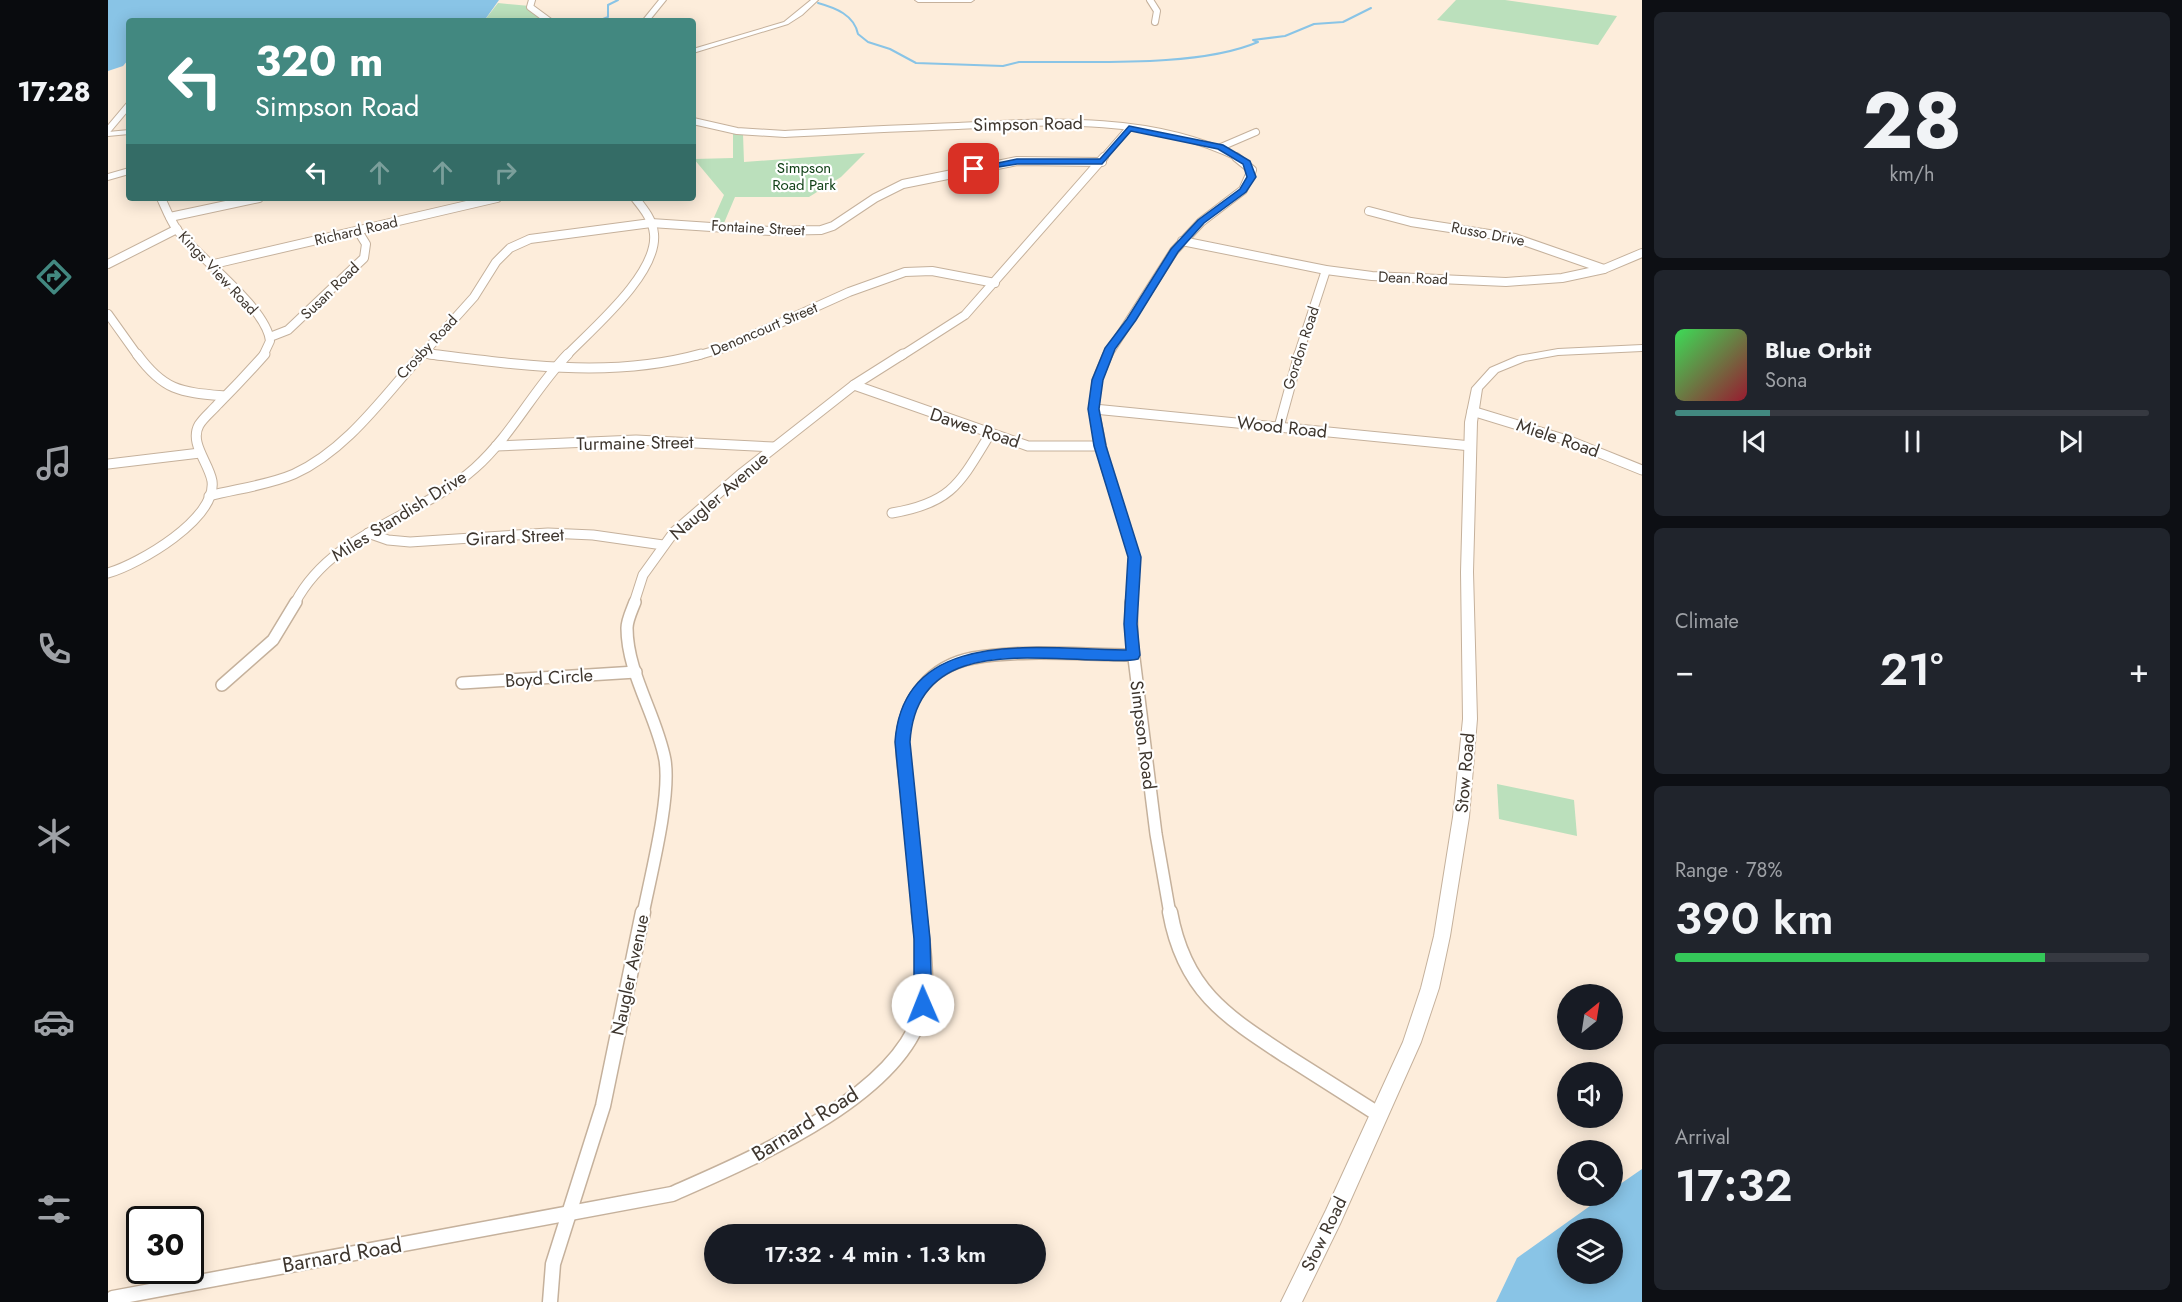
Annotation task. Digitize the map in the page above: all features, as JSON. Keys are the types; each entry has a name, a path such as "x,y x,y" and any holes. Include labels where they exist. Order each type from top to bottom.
{"street":[{"path":"532,0 530,7 545,18"},
{"path":"648,18 663,0"},
{"path":"696,50 786,22 815,0"},
{"path":"918,0 971,0"},
{"path":"1150,0 1157,11 1155,22"},
{"path":"108,132 126,109"},
{"name":"Simpson Road","path":"696,122 768,134 1057,121 1089,122 1221,147 1247,163 1251,177 1243,190 1201,222 1182,241 1110,348 1097,380 1094,409 1100,446 1135,557 1130,624 1133,655 1156,834 1175,939 1187,967 1206,994 1231,1020 1378,1114"},
{"name":"Naugler Avenue","path":"550,1302 554,1264 567,1215 603,1106 653,866 665,790 665,761 651,710 636,672 627,627 644,575 674,532 774,447 854,385 956,322 995,283 1102,162 1129,128"},
{"path":"108,132 126,132"},
{"path":"1221,147 1256,132"},
{"name":"Fontaine Street","path":"651,223 771,231 821,230 833,226 875,198 903,184 1017,161 1102,162"},
{"path":"108,177 126,172"},
{"name":"Kings View Road","path":"162,201 177,229 214,264 265,326 270,337"},
{"path":"170,217 246,201"},
{"name":"Richard Road","path":"214,264 358,231 472,201"},
{"path":"637,201 651,223"},
{"name":"Russo Drive","path":"1369,211 1406,221 1503,235 1539,245 1604,269"},
{"name":"Crosby Road","path":"209,496 292,475 319,462 348,435 475,296 496,262 510,248 530,239 651,223"},
{"name":"Miles Standish Drive","path":"222,685 279,632 307,580 322,564 368,533 460,480 496,446 554,369 635,282 654,246 655,237 651,223"},
{"path":"108,264 177,229"},
{"name":"Susan Road","path":"270,337 295,324 364,258 366,244 358,231"},
{"name":"Dean Road","path":"1182,241 1326,270 1372,276 1506,282 1562,278 1604,269 1642,253"},
{"name":"Gordon Road","path":"1280,427 1300,349 1326,270"},
{"name":"Denoncourt Street","path":"421,354 554,369 602,368 698,357 727,347 882,278 904,272 932,271 995,283"},
{"path":"108,314 153,375 163,383 179,389 224,396"},
{"path":"108,573 150,557 170,543 209,496 213,485 195,438 199,425 264,355 271,345 270,337"},
{"name":"Stow Road","path":"1291,1302 1333,1217 1412,1042 1430,988 1446,913 1461,817 1470,719 1467,572 1472,411 1477,388 1484,378 1507,364 1558,352 1642,348"},
{"name":"Dawes Road","path":"854,385 1028,446 1046,448 1100,446"},
{"name":"Wood Road","path":"1094,409 1471,446"},
{"name":"Miele Road","path":"1472,411 1570,441 1642,470"},
{"path":"892,513 940,502 956,487 990,434"},
{"name":"Turmaine Street","path":"496,446 636,440 774,447"},
{"path":"108,464 200,453"},
{"name":"Girard Street","path":"368,533 388,540 410,542 548,533 594,535 663,545"},
{"name":"Barnard Road","path":"113,1298 672,1194 726,1171 799,1132 849,1100 884,1072 910,1039 923,1005 922,939 902,742 904,717 912,698 923,683 953,664 1000,654 1133,655"},
{"name":"Boyd Circle","path":"462,683 636,672"}],"green space":[{"path":"1456,0 1505,0 1617,16 1598,45 1437,20"},
{"path":"498,3 530,6 545,18 486,18"},
{"name":"Simpson Road Park","path":"733,132 743,134 744,162 865,153 841,177 809,197 735,197 724,223 712,222 724,195 696,159 733,158"},
{"path":"1497,784 1574,800 1577,836 1499,819"}],"water":[{"path":"108,0 499,0 486,18 126,18 126,62 123,66 108,71"},
{"path":"1642,1169 1642,1302 1496,1302 1517,1258 1557,1229 1557,1284 1623,1284 1623,1218 1573,1218 1590,1206 1623,1206 1623,1182"}],"waterway":[{"path":"606,18 608,17 608,5 618,0"},
{"path":"818,3 843,13 853,22 858,34 868,42 890,49 916,63 1003,66 1019,62 1141,61 1205,56 1258,42 1253,40 1285,36 1314,24 1343,22 1371,8"}],"route":[{"path":"923,1005 922,939 909,792 902,742 904,717 912,698 923,683 937,672 973,658 1000,654 1133,655 1130,624 1135,557 1100,446 1094,409 1097,380 1110,348 1131,320 1174,251 1201,222 1243,190 1249,184 1251,177 1251,170 1247,163 1221,147 1129,128 1102,162 1017,161 974,169"}]}
